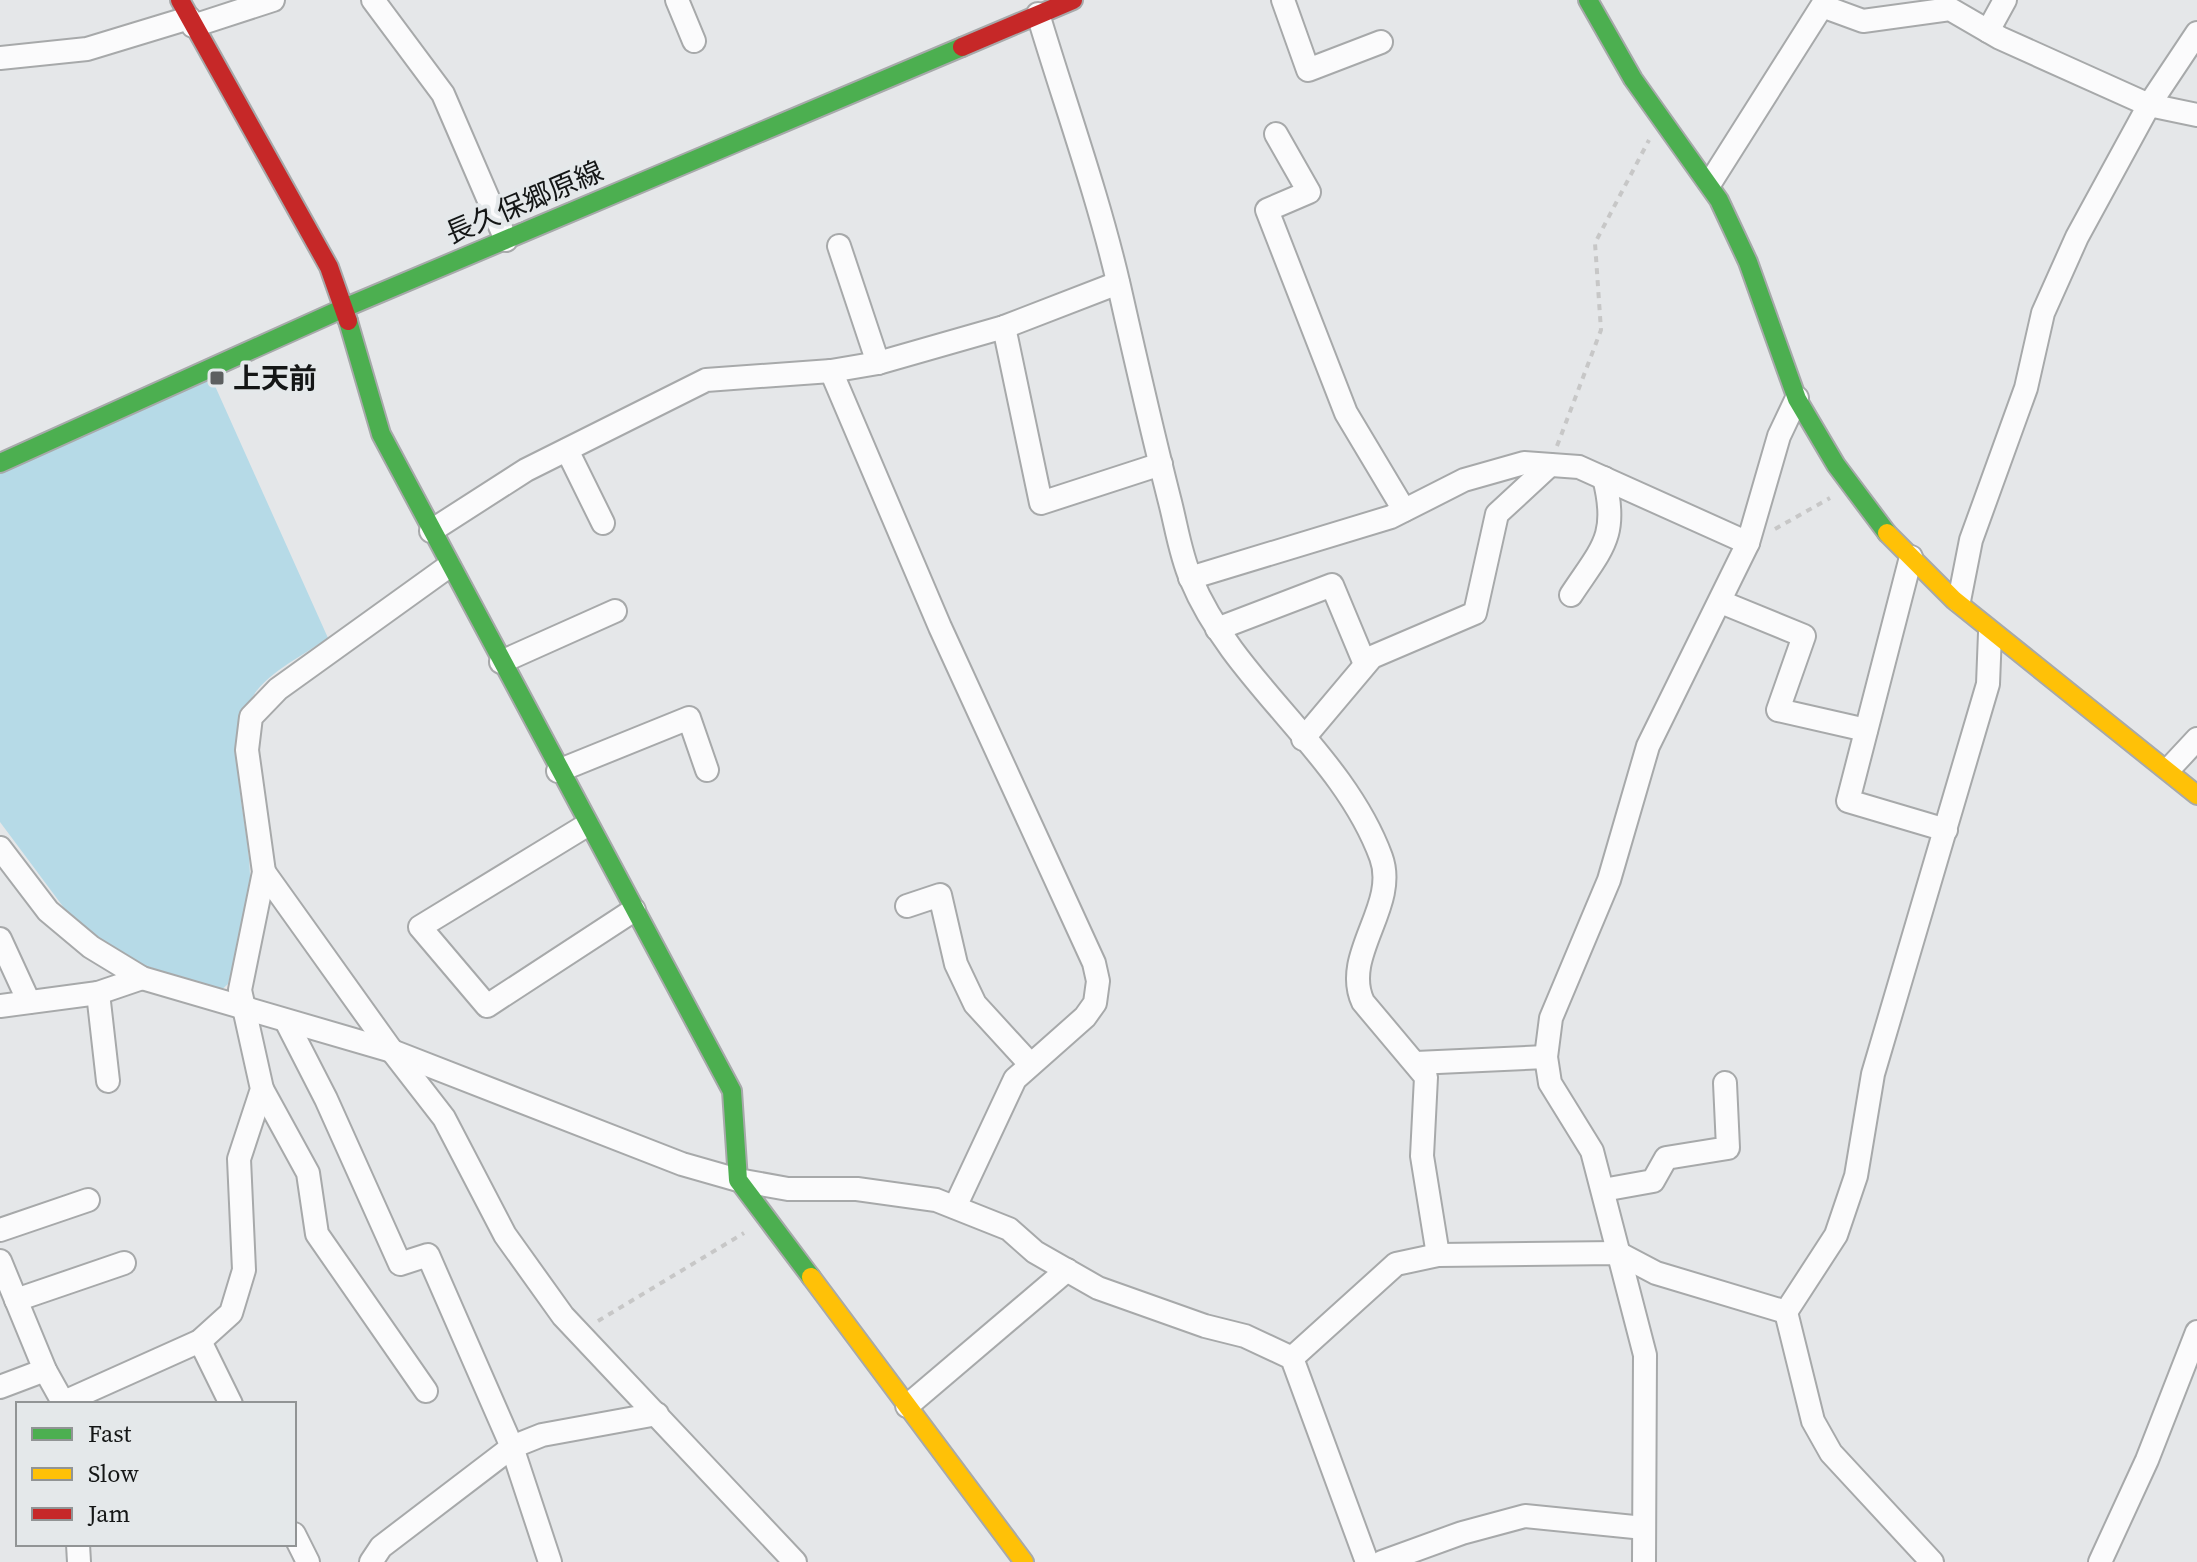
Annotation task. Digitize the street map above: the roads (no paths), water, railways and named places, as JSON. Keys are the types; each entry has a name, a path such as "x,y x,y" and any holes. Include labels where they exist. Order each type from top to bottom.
{"street":[{"path":"0,58 87,49 187,15 273,0"},
{"path":"373,0 443,94 506,240"},
{"path":"677,0 694,41"},
{"name":"長久保郷原線","path":"0,463 344,308 1073,0"},
{"path":"1283,0 1308,70 1381,42"},
{"path":"1588,0 1631,76 1710,183 1730,220 1797,398 1814,432 1853,486 1911,557 1990,633 2169,769 2197,795"},
{"path":"1988,31 2005,0"},
{"path":"1710,183 1819,2 1863,21 1907,8 1950,9 1988,31 2149,105 2197,115"},
{"path":"1038,14 1118,283 1190,578 1217,629 1365,822 1382,859 1386,882 1360,965 1358,991 1363,1002 1426,1077 1422,1156 1438,1255"},
{"path":"187,15 329,267 381,434 558,771 732,1091 738,1180 1024,1562"},
{"path":"1959,601 1971,540 2026,388 2043,313 2077,237 2149,105 2197,33"},
{"path":"1276,134 1309,192 1267,210 1346,413 1404,510"},
{"path":"839,246 878,363"},
{"path":"431,531 526,470 706,380 831,371 878,363 1004,327 1118,283"},
{"path":"1004,327 1041,503 1161,464"},
{"path":"831,371 847,417 1094,963 1098,981 1095,1003 1085,1017 1015,1079 955,1207"},
{"path":"1644,1562 1645,1355 1592,1151 1550,1083 1546,1057 1551,1018 1609,880 1648,746 1748,543 1779,436 1797,398"},
{"path":"567,450 603,523"},
{"path":"1190,578 1404,510 1464,480 1524,463 1579,467 1748,543"},
{"path":"1303,739 1372,657 1475,613 1497,514 1550,465"},
{"path":"1571,595 1606,543 1613,512 1604,478"},
{"path":"1911,557 1848,801 1946,830"},
{"path":"426,1391 317,1234 308,1173 262,1089 240,990 264,872 247,750 251,717 278,689 449,566"},
{"path":"1217,629 1332,585 1365,664"},
{"path":"1721,602 1804,636 1778,710 1866,730"},
{"path":"501,662 615,611"},
{"path":"1932,1562 1831,1453 1813,1421 1786,1312 1836,1235 1851,1191 1873,1074 1988,684 1990,633"},
{"path":"558,771 689,718 707,770"},
{"path":"2169,769 2197,739"},
{"path":"587,825 420,927 487,1006 634,910"},
{"path":"0,848 48,911 91,947 142,978 392,1051 682,1164 738,1180 788,1189 857,1189 936,1200 1009,1229 1035,1252 1098,1288 1245,1336 1292,1358 1367,1562"},
{"path":"264,872 392,1051 444,1118 505,1235 563,1316 795,1562"},
{"path":"907,906 940,895 956,964 975,1004 1030,1064"},
{"path":"0,939 29,1002"},
{"path":"0,1006 98,993 142,978"},
{"path":"98,993 108,1081"},
{"path":"286,1021 326,1099 400,1264 428,1255 512,1447 550,1562"},
{"path":"1416,1063 1546,1057"},
{"path":"1603,1190 1653,1181 1666,1158 1728,1148 1725,1083"},
{"path":"66,1402 200,1341 231,1313 244,1270 239,1159 262,1089"},
{"path":"0,1230 88,1200"},
{"path":"1292,1358 1396,1264 1438,1255 1618,1253 1656,1273 1786,1312"},
{"path":"0,1261 45,1370 63,1402"},
{"path":"16,1300 124,1263"},
{"path":"907,1406 1067,1270"},
{"path":"2100,1562 2147,1460 2197,1332"},
{"path":"200,1341 230,1402"},
{"path":"0,1387 45,1370"},
{"path":"371,1562 381,1547 512,1447 542,1435 657,1414"},
{"path":"1382,1562 1462,1533 1525,1516 1644,1528"},
{"path":"296,1538 308,1562"}],"place":[{"name":"上天前","path":"217,378"}]}
